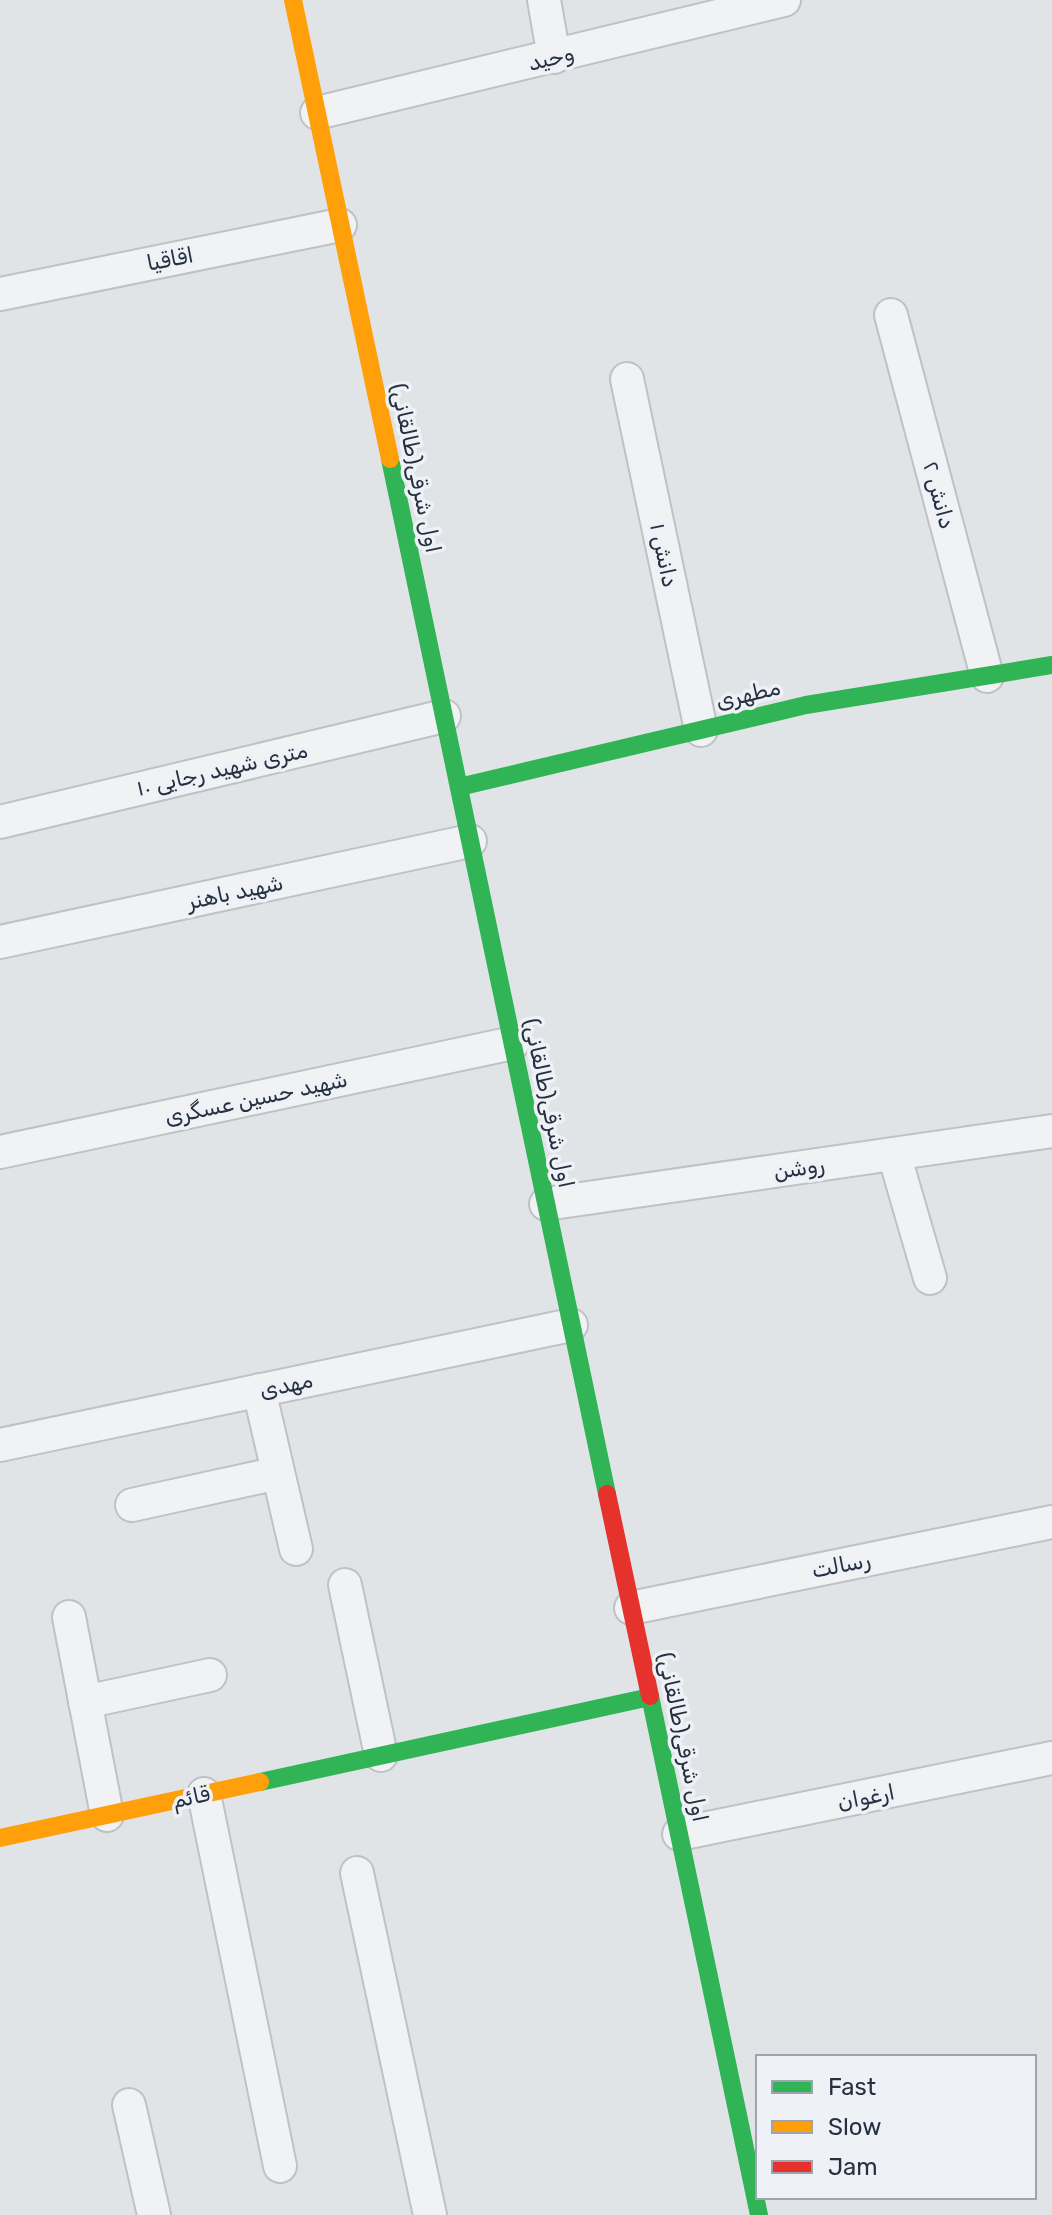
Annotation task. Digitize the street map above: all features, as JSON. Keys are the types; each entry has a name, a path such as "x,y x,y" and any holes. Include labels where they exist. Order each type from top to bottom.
{"street":[{"name":"اول شرقی(طالقانی)","path":"293,0 759,2215"},
{"path":"544,0 554,57"},
{"name":"وحید","path":"317,113 784,0"},
{"name":"اقاقیا","path":"0,294 340,225"},
{"name":"دانش ۲","path":"891,315 987,676"},
{"name":"دانش ۱","path":"627,379 701,730"},
{"name":"مطهری","path":"459,787 806,705 1052,665"},
{"name":"۱۰ متری شهید رجایی","path":"0,822 444,716"},
{"name":"شهید باهنر","path":"0,942 470,841"},
{"name":"شهید حسین عسگری","path":"0,1152 513,1043"},
{"name":"روشن","path":"546,1204 1052,1131"},
{"path":"894,1154 930,1278"},
{"name":"مهدی","path":"0,1445 571,1325"},
{"path":"259,1390 296,1549"},
{"path":"132,1505 278,1473"},
{"name":"رسالت","path":"631,1608 1052,1522"},
{"path":"345,1585 381,1755"},
{"path":"69,1617 107,1815"},
{"path":"85,1702 210,1675"},
{"name":"قائم","path":"0,1838 650,1697"},
{"name":"ارغوان","path":"679,1834 1052,1758"},
{"path":"204,1794 280,2166"},
{"path":"357,1873 430,2215"},
{"path":"129,2105 154,2215"}],"traffic: fast":[{"path":"390,459 607,1494"},
{"path":"459,787 806,705 1052,665"},
{"path":"650,1696 759,2215"},
{"path":"260,1782 650,1697"}],"traffic: slow":[{"path":"293,0 390,459"},
{"path":"0,1838 260,1782"}],"traffic: jam":[{"path":"607,1494 650,1696"}]}
